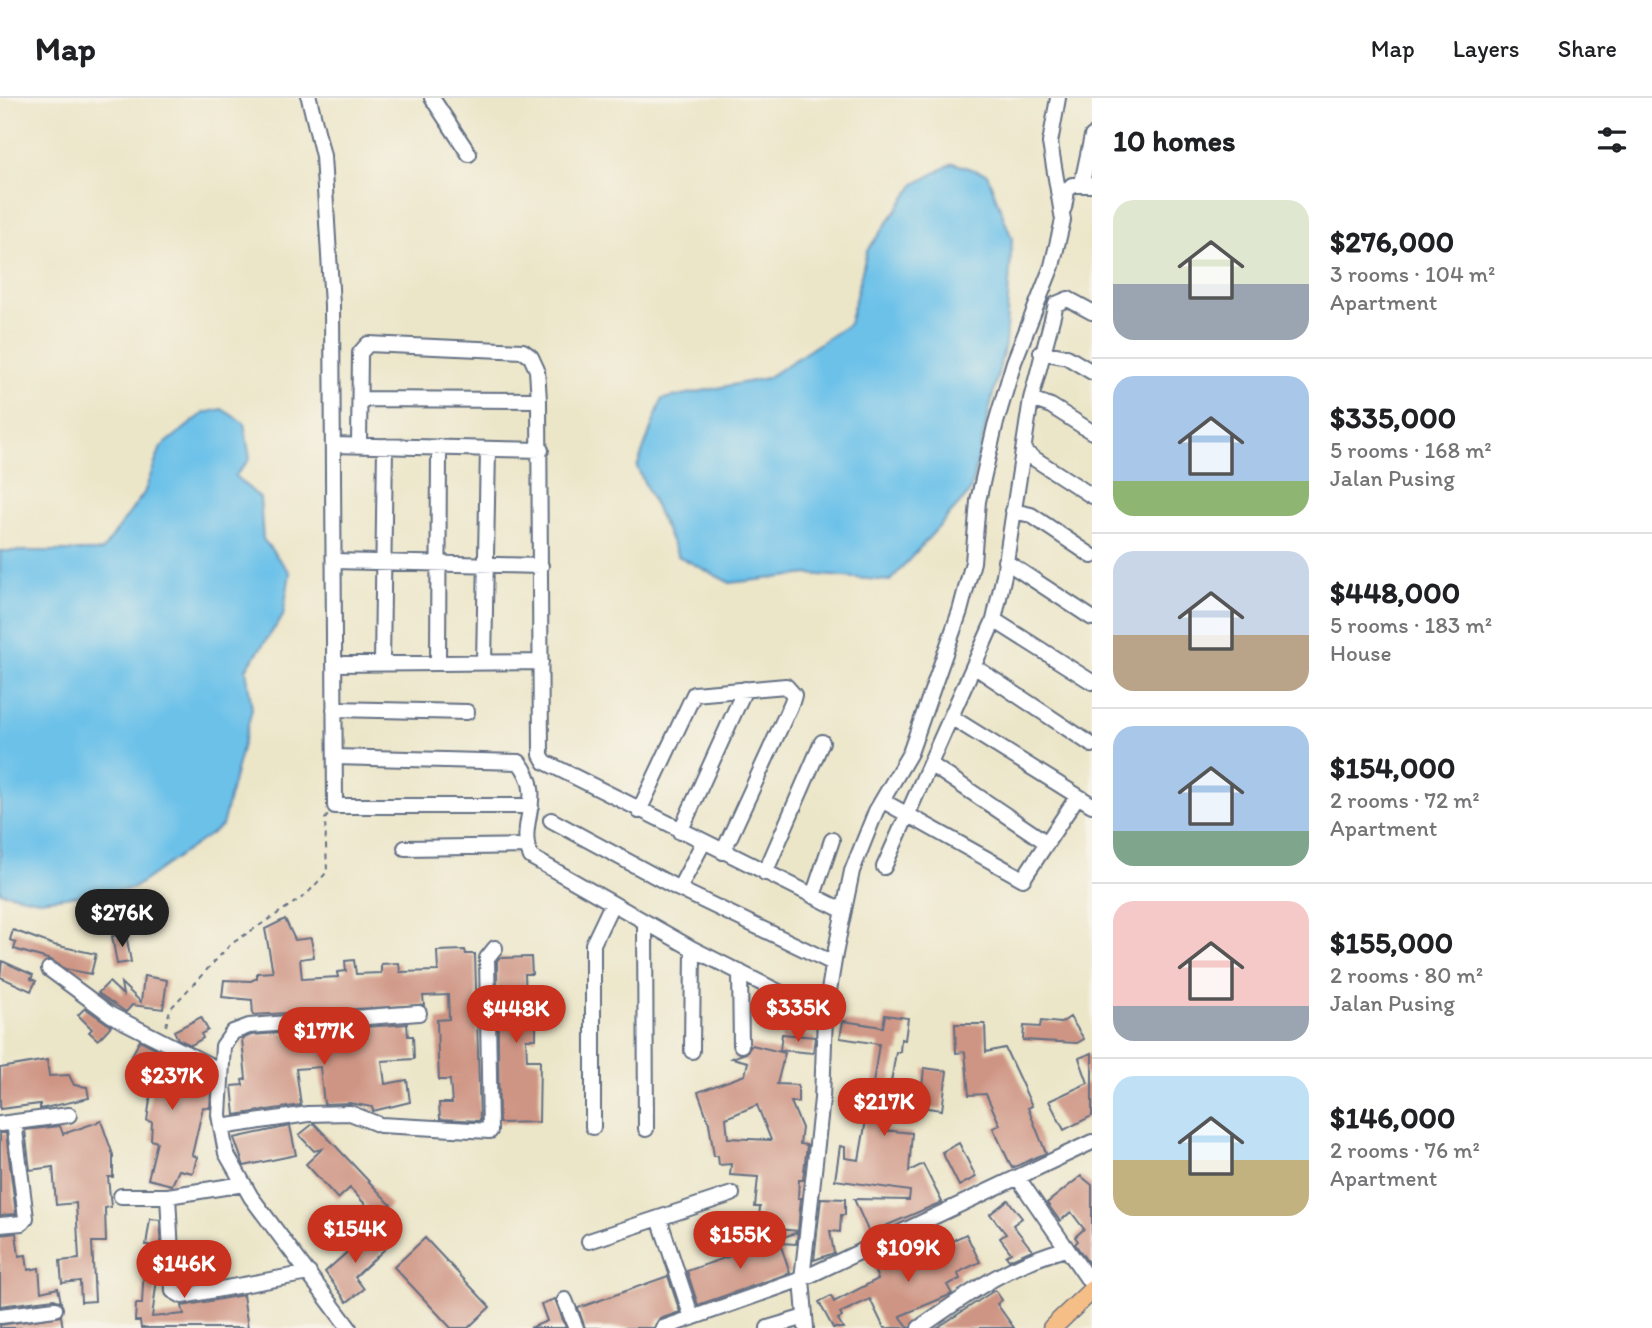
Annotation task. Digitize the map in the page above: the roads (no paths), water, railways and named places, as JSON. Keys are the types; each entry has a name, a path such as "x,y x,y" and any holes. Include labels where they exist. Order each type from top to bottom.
{"main road":[{"path":"1052,1328 1092,1290"}],"street":[{"path":"309,98 323,156 332,305 335,806 531,806"},
{"path":"432,98 469,154"},
{"path":"1058,98 1050,143 1063,220"},
{"path":"768,1328 806,1322 802,1279 822,1099 825,1016 852,871 883,800 910,753 960,611 973,562 978,501 995,426 1014,362 1052,266 1068,191 1072,185 1087,184 1092,136"},
{"path":"884,867 994,621 1031,399 1041,352 1056,304 1068,299 1092,312"},
{"path":"359,445 360,353 368,344 523,351 531,357 537,370 541,450 541,755 545,762 639,811 844,911"},
{"path":"1041,352 1068,357 1092,372"},
{"path":"360,399 539,400"},
{"path":"1031,399 1051,406 1092,432"},
{"path":"333,445 541,450"},
{"path":"382,664 385,446"},
{"path":"438,663 439,447"},
{"path":"484,663 488,449"},
{"path":"1024,452 1092,496"},
{"path":"1013,511 1031,515 1092,556"},
{"path":"334,561 541,566"},
{"path":"1005,561 1092,618"},
{"path":"994,621 1092,682"},
{"path":"334,664 541,662"},
{"path":"975,667 1092,745"},
{"path":"639,811 694,694 786,686 793,695 723,852"},
{"path":"680,832 745,689"},
{"path":"334,709 467,712"},
{"path":"951,717 1092,805"},
{"path":"765,873 822,742"},
{"path":"334,757 519,762 531,776 531,806 526,846 531,857 693,949 825,1016"},
{"path":"930,764 1047,842"},
{"path":"883,800 1023,880 1077,797"},
{"path":"551,820 679,889 833,962"},
{"path":"813,896 832,839"},
{"path":"679,889 703,843"},
{"path":"405,848 526,846"},
{"path":"593,1127 593,944 612,904"},
{"path":"645,922 646,1129"},
{"path":"221,1127 307,1114 350,1113 380,1125 490,1131 486,958 495,948"},
{"path":"692,1051 693,949"},
{"path":"49,969 76,986 111,1015 219,1070"},
{"path":"740,972 741,1045"},
{"path":"349,1328 244,1184 226,1153 221,1127 219,1070 223,1046 233,1032 249,1026 419,1013"},
{"path":"0,1225 22,1223 26,1218 7,1123 69,1115"},
{"path":"663,1328 802,1279 1092,1142"},
{"path":"1018,1178 1065,1249 1092,1284"},
{"path":"121,1196 168,1196 244,1184"},
{"path":"589,1241 732,1194"},
{"path":"168,1196 173,1291 182,1296 309,1273"},
{"path":"659,1218 692,1318"},
{"path":"919,1328 1005,1270 1065,1249"},
{"path":"565,1300 576,1328"},
{"path":"0,1317 55,1309"}],"water":[{"path":"953,163 987,174 1012,239 1005,344 970,492 890,581 809,574 730,583 678,556 637,467 662,399 767,378 849,324 867,251 915,184"},
{"path":"222,409 244,423 250,459 235,476 260,498 263,539 290,573 283,616 246,669 252,709 222,826 132,889 39,900 0,892 0,551 102,551 144,493 161,447 204,413"}]}
